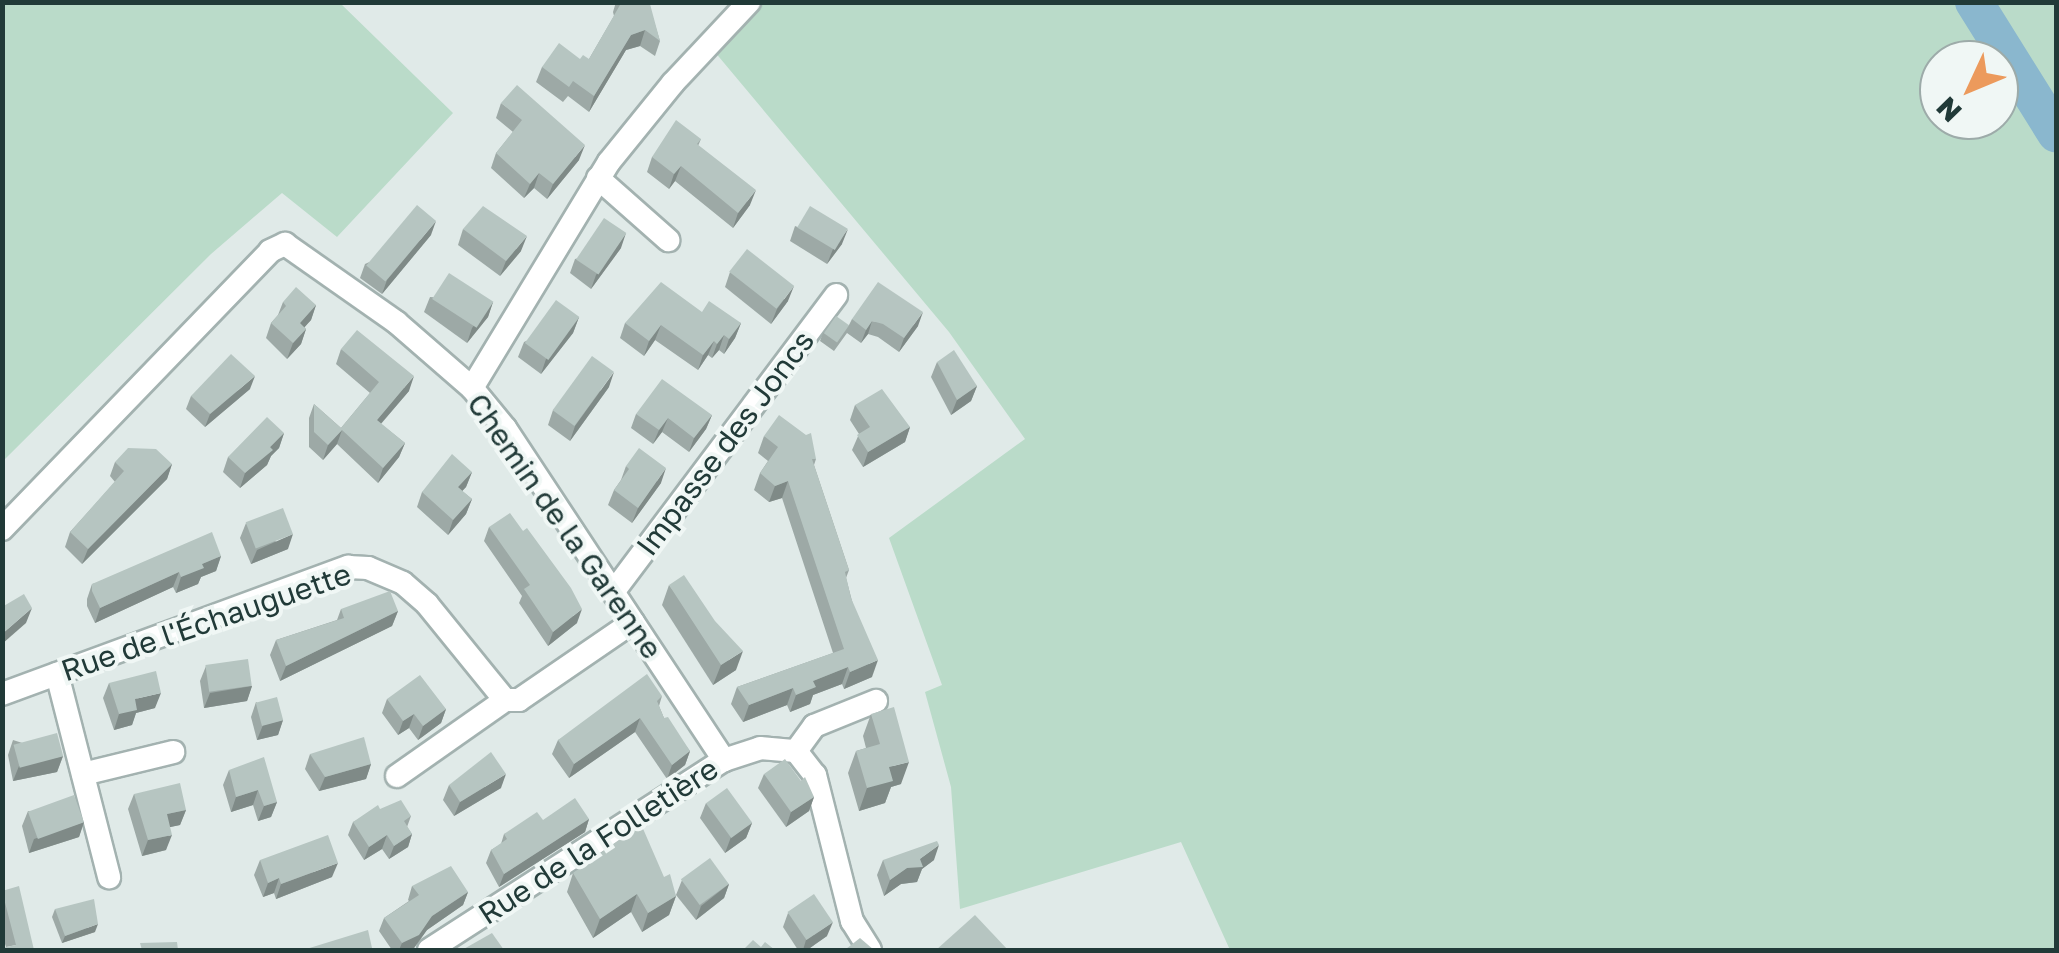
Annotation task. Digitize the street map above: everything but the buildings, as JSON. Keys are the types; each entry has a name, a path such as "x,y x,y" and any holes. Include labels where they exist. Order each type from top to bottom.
{"street":[{"path":"472,388 598,178 673,83 749,2"},
{"path":"598,178 668,240"},
{"name":"Chemin de la Garenne","path":"2,530 270,251 285,244 298,249 396,322 472,388 505,428 724,760"},
{"name":"Impasse des Joncs","path":"614,591 836,295"},
{"name":"Rue de l'Échauguette","path":"2,694 348,567 368,568 403,582 427,604 505,700"},
{"path":"397,776 505,700 519,700 633,622"},
{"path":"56,674 109,877"},
{"path":"870,950 852,921 815,775 796,752 814,726 876,701"},
{"name":"Rue de la Folletière","path":"429,950 724,760 760,748 796,752"},
{"path":"82,774 173,752"}],"green space":[{"path":"3,2 340,3 453,113 337,237 282,193 211,254 3,461"},
{"path":"725,2 2056,3 2056,950 1230,950 1181,842 960,909 951,787 925,692 942,685 889,538 1025,439 949,332 714,51 751,12"}],"waterway":[{"path":"1974,2 2056,133"}]}
